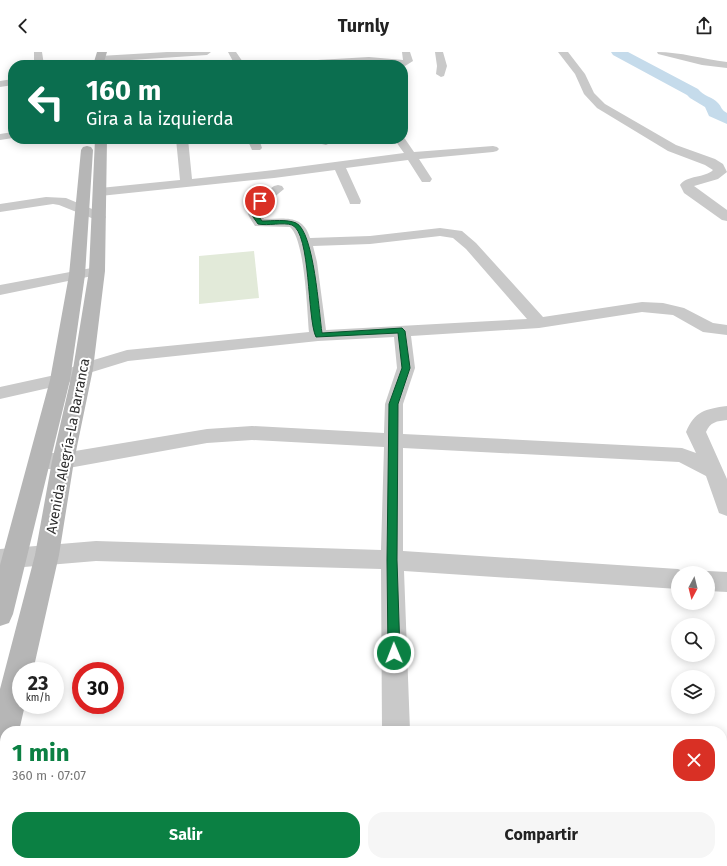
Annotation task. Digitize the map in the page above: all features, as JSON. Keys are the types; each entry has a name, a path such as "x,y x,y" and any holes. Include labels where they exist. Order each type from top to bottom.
{"main road":[{"name":"Avenida Alegría-La Barranca","path":"6,726 47,555 63,461 83,369 91,214 88,144"},
{"name":"Avenida Alegría-La Barranca","path":"91,214 100,192 101,144"},
{"name":"Avenida Alegría-La Barranca","path":"0,614 8,558 39,462 87,273"}],"street":[{"path":"100,59 207,52"},
{"path":"439,52 442,74"},
{"path":"563,52 580,74 589,94 601,106 672,148 710,162 718,167 721,171 717,175 693,180 686,185 689,190 727,217"},
{"path":"661,52 702,62 727,65"},
{"path":"331,60 369,56 390,60"},
{"path":"182,144 186,182"},
{"path":"403,144 426,179"},
{"path":"100,192 274,174 411,156 493,149"},
{"path":"340,166 355,201"},
{"path":"274,174 280,195 254,206 254,214 260,223 295,224 300,230 310,262 318,336"},
{"path":"0,208 50,200 61,201 91,214"},
{"path":"304,242 370,240 440,232 457,234 471,246 539,323"},
{"path":"0,290 87,273"},
{"path":"0,393 60,380 83,369 127,356 318,336 539,323 642,307 663,308 678,311 709,328 727,330"},
{"path":"396,726 392,560 394,404 406,368 402,331"},
{"path":"727,413 710,415 699,422 696,432 714,471 727,507"},
{"path":"39,462 63,461 207,436 252,433 682,455 714,471"},
{"path":"8,558 96,551 392,560 671,579"},
{"path":"715,581 727,582"}],"green space":[{"path":"254,251 259,298 199,304 199,256"}],"waterway":[{"path":"618,52 693,92 695,95 712,105 715,113 727,119"}],"route":[{"path":"260,201 254,206 254,214 260,223 290,223 295,224 300,230 310,262 318,336 402,331 406,368 394,404 392,560 394,653"}]}
